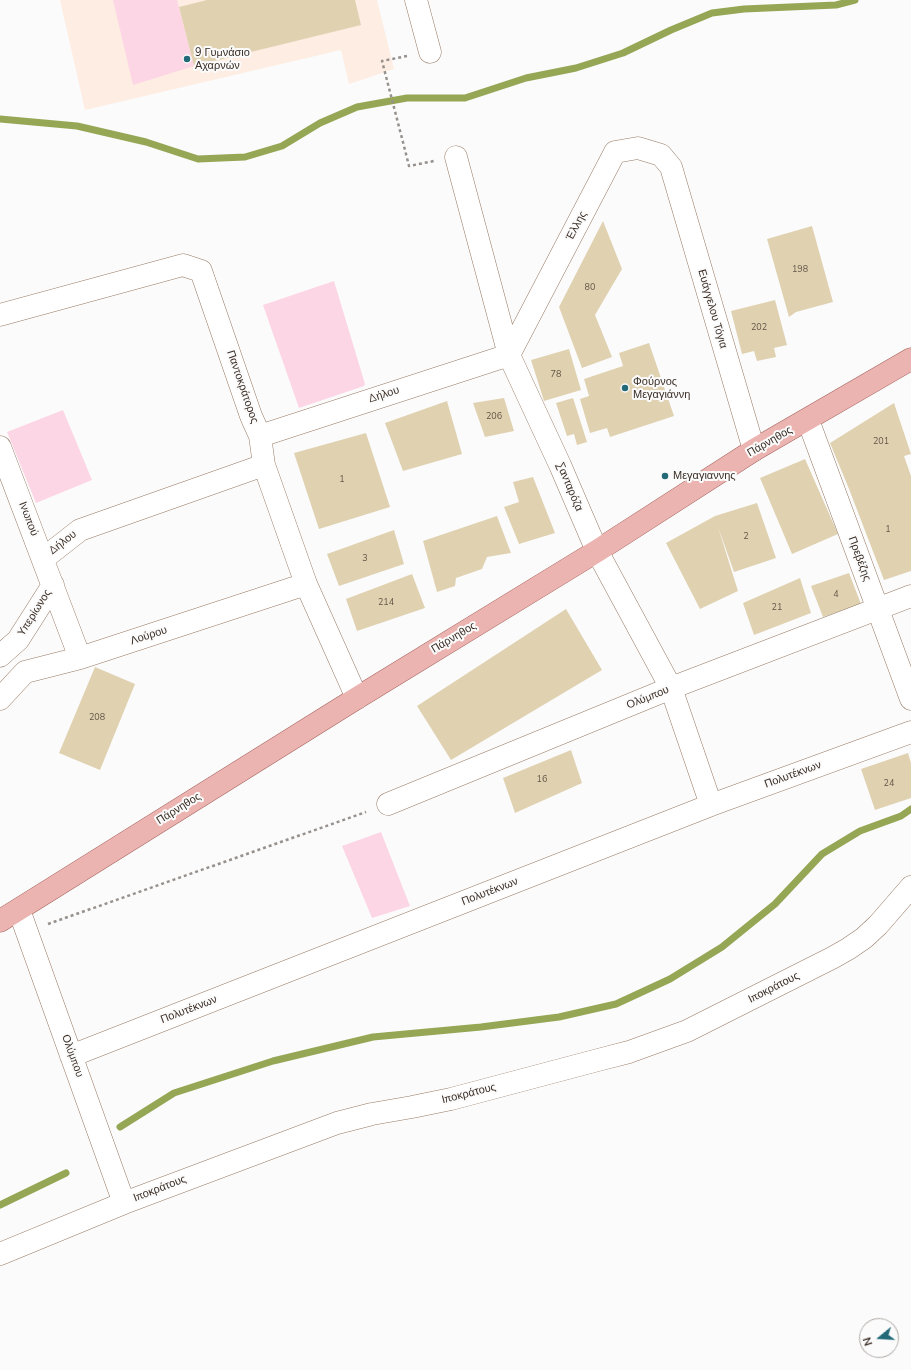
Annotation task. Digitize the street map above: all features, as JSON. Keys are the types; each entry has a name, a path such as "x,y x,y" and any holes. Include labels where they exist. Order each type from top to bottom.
{"main road":[{"name":"Πάρνηθος","path":"0,922 357,698 597,551 754,450 911,359"}],"street":[{"path":"416,0 430,52"},
{"name":"Έλλης","path":"509,354 615,152 638,148 660,155 671,167"},
{"name":"Σανταρόζα","path":"456,157 509,354 560,465 597,551 671,688 711,805"},
{"name":"Ευάγγελου Τόγια","path":"671,167 754,450"},
{"name":"Παντοκράτορος","path":"0,315 183,265 201,271 251,416 260,436 264,465 306,584 357,698"},
{"name":"Δήλου","path":"260,436 509,354"},
{"name":"Πρεβέζης","path":"808,420 911,699"},
{"name":"Ινωπού","path":"0,447 80,658"},
{"name":"Δήλου","path":"43,559 80,530 264,465"},
{"name":"Λούρου","path":"0,699 25,672 80,658 306,584"},
{"name":"Υπερίωνος","path":"0,656 18,640 53,585"},
{"name":"Ολύμπου","path":"388,804 671,688 911,596"},
{"name":"Πολυτέκνων","path":"71,1056 711,805 911,732"},
{"name":"Ιποκράτους","path":"0,1254 124,1203 337,1123 372,1114 450,1099 629,1052 687,1031 848,949 864,938 878,925 911,887"},
{"name":"Ολύμπου","path":"19,910 124,1203"}],"path":[{"path":"430,52 382,61 409,166 456,157"},
{"path":"27,932 388,804"}],"shaded area":[{"name":"9 Γυμνάσιο Αχαρνών","path":"60,0 377,0 394,69 349,84 341,50 85,110"},
{"path":"113,0 177,0 194,66 133,85"},
{"path":"334,281 365,384 364,386 299,408 263,305"},
{"path":"63,410 92,480 36,503 7,432"},
{"path":"381,832 410,906 372,918 342,846"}],"building":[{"path":"207,0 355,0 361,25 194,66 179,7"},
{"path":"603,221 622,269 595,315 612,357 582,368 559,307"},
{"path":"812,226 833,302 796,312 789,317 767,239"},
{"path":"775,300 787,345 774,348 776,357 757,361 754,351 742,354 731,311"},
{"name":"Φούρνος Μεγαγιάννη","path":"649,343 674,416 610,437 607,428 590,433 580,399 589,396 584,379 623,366 619,353"},
{"path":"569,349 581,390 544,401 531,360"},
{"path":"504,398 514,431 485,437 473,403"},
{"path":"573,398 587,442 577,445 574,434 567,436 556,403"},
{"path":"447,401 462,454 403,471 385,423"},
{"path":"894,403 911,454 904,456 911,476 911,571 884,580 830,443"},
{"path":"366,433 390,507 319,529 294,453"},
{"path":"805,459 838,534 792,554 760,478"},
{"path":"533,477 555,533 519,544 504,507 519,502 513,482"},
{"path":"757,503 776,558 734,572 718,527 738,591 700,609 666,543 715,516"},
{"path":"497,516 511,553 487,557 482,569 456,578 455,586 437,592 423,541"},
{"path":"394,530 404,564 339,586 327,554"},
{"path":"849,573 861,604 823,617 811,586"},
{"path":"412,574 425,608 357,631 346,599"},
{"path":"800,578 811,613 754,635 743,603"},
{"path":"566,609 602,670 451,760 417,706"},
{"path":"95,667 135,684 100,770 59,753"},
{"path":"571,750 582,783 515,813 503,778"},
{"path":"908,753 911,763 911,798 875,810 861,769"}],"waterway":[{"path":"0,119 77,126 146,142 198,159 245,157 282,146 320,123 357,107 407,98 465,98 526,78 576,68 623,53 671,30 712,13 744,9 836,5 855,0"},
{"path":"120,1127 174,1093 273,1061 373,1037 481,1027 559,1017 616,1004 670,979 722,947 775,904 822,854 860,831 901,816 911,809"},
{"path":"0,1205 66,1173"}],"place":[{"name":"9 Γυμνάσιο Αχαρνών","path":"187,59"},
{"name":"Φούρνος Μεγαγιάννη","path":"625,388"},
{"name":"Μεγαγιαννης","path":"665,476"}]}
